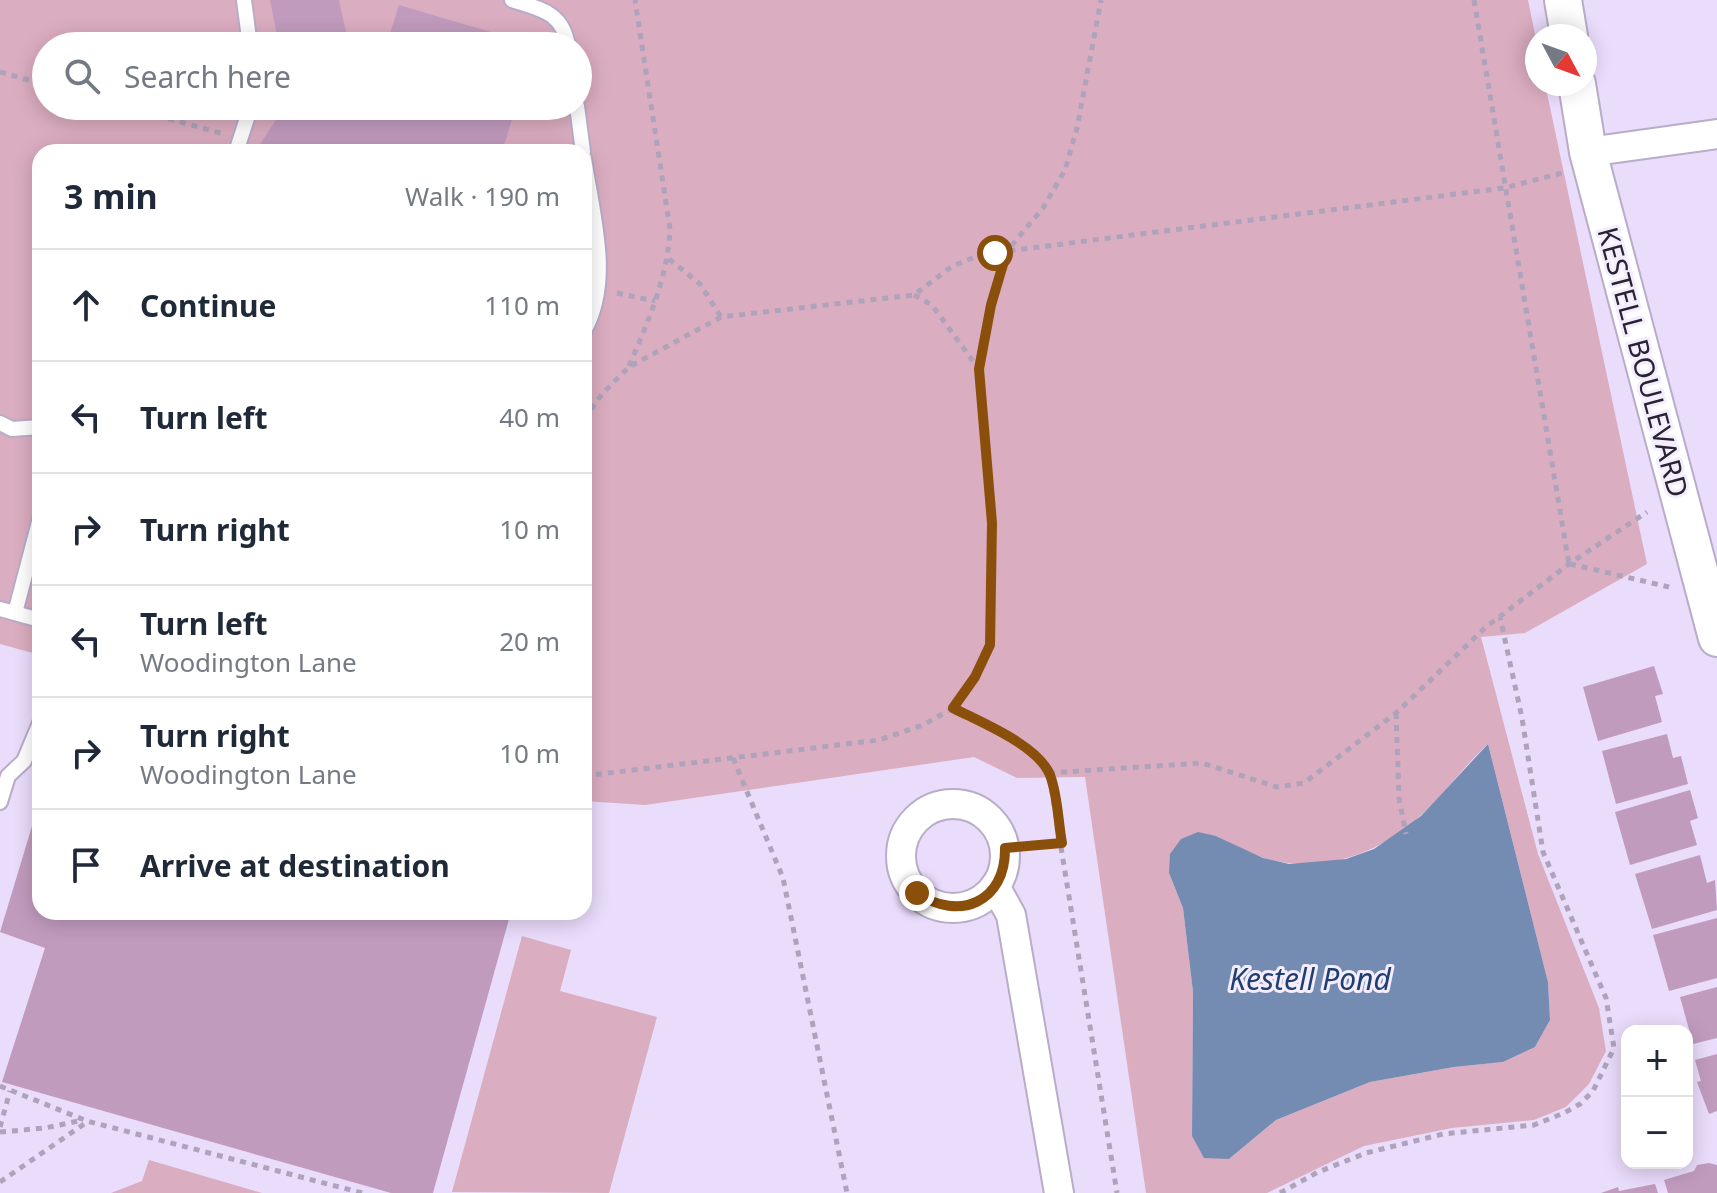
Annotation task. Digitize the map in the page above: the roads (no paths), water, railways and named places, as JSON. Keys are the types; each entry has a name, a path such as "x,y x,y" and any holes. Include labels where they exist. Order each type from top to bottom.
{"street":[{"path":"1563,0 1567,24"},
{"name":"KESTELL BOULEVARD","path":"1577,96 1578,162 1695,579 1717,638"},
{"path":"1578,162 1717,134"},
{"path":"956,804 973,807 988,817 999,831 1005,848 1005,861 995,886 983,899 966,906 949,908 931,903 917,893 906,879 901,862 903,844 910,827 922,814 938,806 956,804"},
{"path":"995,886 1011,915 1059,1193"}],"lane":[{"path":"244,0 248,32"},
{"path":"512,0 550,13 563,32"},
{"path":"238,144 246,120"},
{"path":"579,120 582,144"},
{"path":"592,216 598,259 598,289 592,317"},
{"path":"0,423 12,429 32,428"},
{"path":"32,541 7,611 32,618"},
{"path":"0,802 8,776 24,761 32,742"}],"water":[{"name":"Kestell Pond","path":"1488,744 1548,982 1550,1020 1535,1047 1503,1062 1370,1082 1276,1120 1229,1159 1204,1158 1192,1136 1193,992 1183,908 1169,873 1170,854 1181,839 1198,832 1216,836 1263,858 1289,864 1346,859 1374,849 1421,816"}]}
